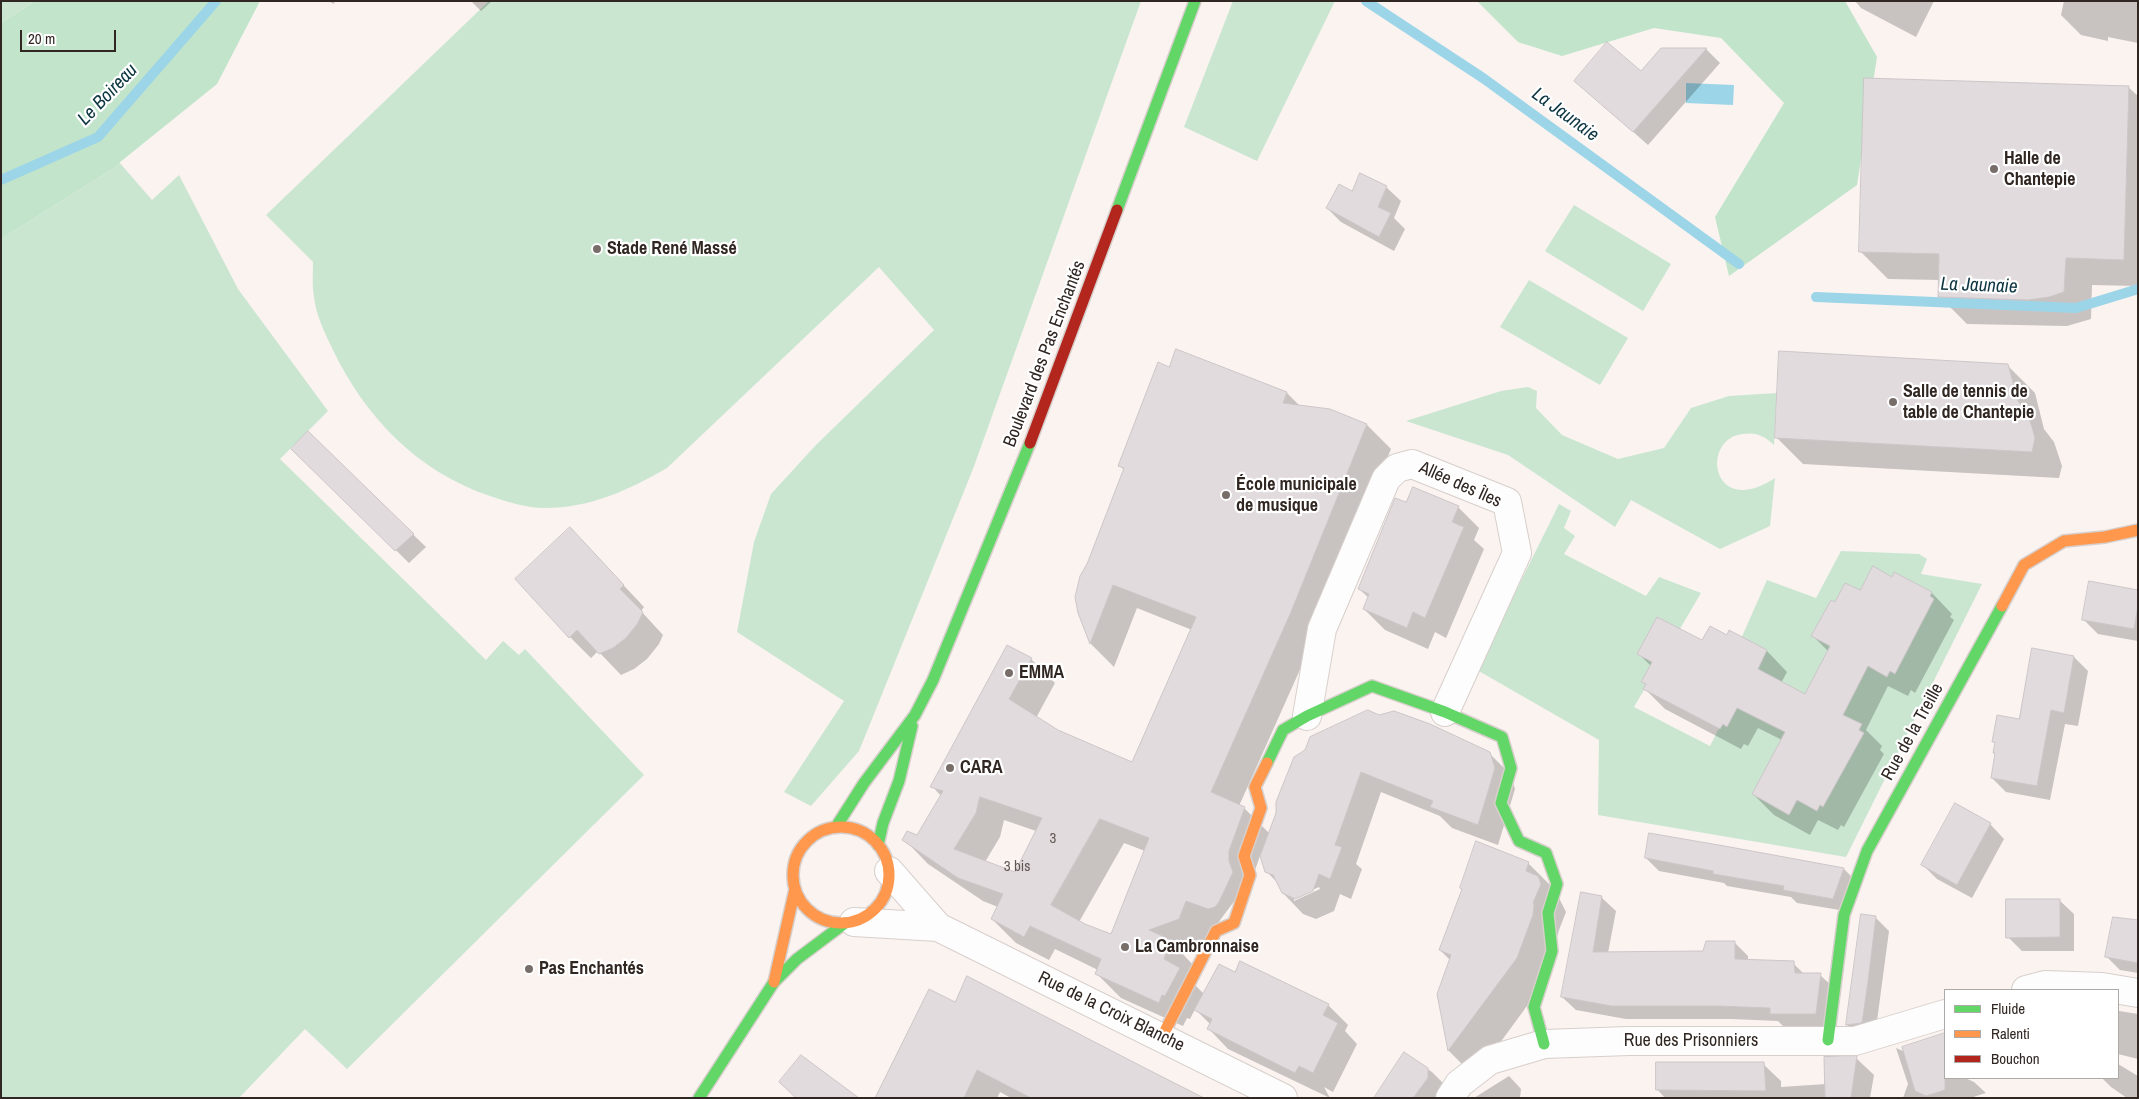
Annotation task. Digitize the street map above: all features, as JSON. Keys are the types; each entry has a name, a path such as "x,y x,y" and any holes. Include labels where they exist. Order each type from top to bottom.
{"main road":[{"name":"Boulevard des Pas Enchantés","path":"836,827 864,783 915,714 944,652 1023,462 1195,1"},
{"name":"Rue de la Treille","path":"1828,1040 1844,915 1867,851 2024,565 2064,540 2105,537 2138,530"},
{"path":"1162,1037 1216,931 1234,923 1250,875 1244,856 1261,808 1255,787 1283,730 1307,716 1372,686 1444,712 1502,737 1511,768 1501,803 1519,841 1546,853 1556,884 1548,913 1552,952 1534,1007 1544,1044"},
{"name":"Boulevard des Pas Enchantés","path":"878,845 883,822 899,781 915,714"},
{"path":"699,1098 774,982 797,959 850,922 871,913 883,898 889,880 889,871 887,862 878,845 864,833 855,829 836,827 819,833 804,844 795,861 793,880 803,906 818,918 836,923 850,922"},
{"path":"774,982 795,889"}],"street":[{"name":"Allée des Îles","path":"1307,716 1322,629 1386,479 1397,468 1412,464 1507,502 1517,553 1444,712"},
{"name":"Rue de la Croix Blanche","path":"889,871 938,926 1283,1098"},
{"name":"Rue de la Croix Blanche","path":"850,922 938,926"},
{"path":"2030,989 2044,985 2114,989"},
{"path":"2119,990 2138,993"},
{"name":"Rue des Prisonniers","path":"1450,1098 1459,1084 1490,1060 1544,1044 1629,1041 1855,1041 1944,1014"}],"green space":[{"path":"1,1 35,1 1,23"},
{"path":"35,1 260,1 217,84 109,171 1,239 1,23"},
{"path":"489,1 1141,1 973,469 859,751 811,806 784,792 844,701 737,632 754,542 771,494 815,446 934,330 879,267 667,468 624,490 578,505 545,508 531,507 490,496 464,486 417,457 396,439 378,419 346,375 327,338 317,311 313,288 313,262 266,215"},
{"path":"1233,1 1335,1 1257,161 1184,127"},
{"path":"1477,1 1845,1 1877,57 1857,185 1729,276 1715,217 1784,103 1721,38 1654,28 1562,56 1518,42"},
{"path":"119,162 152,200 179,175 238,289 328,411 280,459 486,660 503,641 519,655 525,649 644,775 347,1069 305,1029 239,1098 1,1098 1,239 109,171"},
{"path":"1574,205 1671,264 1643,311 1545,251"},
{"path":"1529,280 1628,338 1600,385 1500,327"},
{"path":"1528,387 1537,391 1536,408 1562,435 1618,459 1664,448 1691,408 1729,396 1777,393 1774,445 1760,435 1743,434 1729,439 1721,448 1717,461 1719,473 1725,484 1737,489 1753,488 1775,478 1770,526 1720,549 1631,500 1615,527 1508,455 1406,421 1501,391"},
{"path":"1559,504 1571,511 1564,528 1575,536 1564,554 1646,596 1659,577 1701,593 1634,707 1710,746 1758,651 1740,641 1767,580 1816,598 1841,551 1919,554 1927,559 1921,574 1982,584 1846,857 1598,815 1599,740 1477,670"}],"water":[{"path":"1686,83 1734,85 1733,105 1686,103"}],"building":[{"path":"1607,42 1641,71 1661,48 1707,48 1633,132 1574,81"},
{"name":"Halle de Chantepie","path":"1864,78 2129,86 2124,260 2066,258 2064,292 2049,297 2028,300 1938,297 1939,254 1859,252"},
{"path":"1360,173 1387,186 1378,207 1391,213 1379,237 1326,208 1339,184 1352,191"},
{"path":"1176,349 1287,392 1283,403 1330,409 1367,424 1291,612 1211,792 1245,807 1229,851 1229,861 1233,872 1215,907 1208,909 1186,901 1179,919 1149,930 1171,940 1164,959 1180,968 1165,996 1162,995 1159,1003 1095,974 1101,959 1030,926 1024,937 991,919 1003,894 958,878 902,840 907,831 917,835 943,791 930,787 1007,645 1032,658 1009,699 1058,730 1132,762 1196,617 1113,585 1090,644 1078,613 1075,597 1080,576 1087,564 1124,468 1118,466 1158,362 1169,367","holes":["980,797 1042,818 1015,872 954,849 976,813","1100,819 1149,838 1111,934 1085,924 1051,905"]},
{"name":"Salle de tennis de table de Chantepie","path":"1779,351 2008,364 2018,401 2027,413 2035,438 2032,452 1775,438"},
{"path":"308,431 414,534 395,551 291,449"},
{"path":"1413,487 1459,506 1452,522 1464,527 1425,618 1413,612 1407,628 1363,609 1369,594 1358,589 1395,498 1406,502"},
{"path":"570,527 624,585 620,589 643,612 638,623 626,638 613,648 599,654 577,630 569,638 515,579"},
{"path":"1873,566 1892,577 1894,572 1932,592 1930,596 1934,599 1895,674 1890,671 1887,677 1868,666 1843,715 1862,724 1859,730 1864,733 1823,807 1820,805 1817,811 1797,800 1789,815 1752,794 1785,732 1737,708 1727,727 1723,724 1720,729 1643,689 1646,684 1641,682 1652,662 1637,654 1657,617 1702,640 1710,626 1727,635 1729,630 1767,650 1758,669 1805,694 1830,646 1811,636 1831,600 1835,602 1845,583 1860,590"},
{"path":"2089,581 2138,590 2138,606 2134,629 2082,620"},
{"path":"2032,648 2074,656 2064,713 2051,710 2037,786 1991,778 1995,753 1993,753 1995,742 1992,742 1997,715 2019,719"},
{"path":"1368,710 1379,715 1394,711 1430,724 1490,752 1495,768 1478,825 1430,807 1433,801 1361,772 1335,845 1342,847 1330,879 1319,874 1313,891 1295,899 1282,893 1273,875 1265,872 1260,856 1276,813 1276,802 1294,757 1305,750 1310,737"},
{"path":"1955,803 1991,823 1957,885 1921,865"},
{"path":"1649,833 1844,868 1833,899 1783,890 1784,886 1713,874 1713,871 1645,858"},
{"path":"1476,841 1529,862 1526,871 1538,876 1541,884 1533,903 1533,915 1517,958 1448,1051 1437,994 1451,955 1439,950 1462,889 1460,888"},
{"path":"1581,892 1602,896 1593,952 1703,951 1706,941 1735,941 1735,959 1794,961 1795,973 1821,973 1816,1014 1770,1014 1770,1008 1612,1006 1561,997"},
{"path":"2006,899 2060,899 2060,937 2006,938"},
{"path":"1861,914 1876,916 1868,982 1862,1023 1846,1025"},
{"path":"2113,917 2138,920 2138,963 2105,957"},
{"path":"1240,961 1329,1004 1323,1015 1338,1023 1313,1073 1299,1066 1295,1073 1207,1029 1212,1019 1194,1010 1219,964 1235,972"},
{"path":"967,976 1204,1098 1031,1098 977,1070 964,1098 875,1098 929,989 955,1002"},
{"path":"1944,1033 1945,1090 1926,1096 1915,1091 1902,1047"},
{"path":"1404,1052 1428,1068 1428,1078 1413,1098 1374,1098"},
{"path":"801,1055 859,1098 796,1098 779,1082"},
{"path":"1857,1056 1851,1098 1825,1098 1824,1057"},
{"path":"1656,1062 1764,1062 1766,1091 1656,1090"}],"waterway":[{"name":"Le Boireau","path":"1,180 98,137 216,1"},
{"name":"La Jaunaie","path":"1366,1 1483,78 1739,264"},
{"name":"La Jaunaie","path":"1816,297 2076,308 2138,289"}],"traffic: fast":[{"path":"1117,210 1195,1"},
{"path":"836,827 864,783 915,715 933,680 1030,443"},
{"path":"1828,1040 1844,915 1867,851 2002,606"},
{"path":"1267,763 1283,730 1307,716 1372,686 1445,712 1502,737 1511,768 1501,803 1519,841 1546,853 1557,884 1548,913 1552,951 1534,1007 1544,1044"},
{"path":"878,845 883,823 899,781 912,726"},
{"path":"699,1098 774,982 797,959 845,923"}],"traffic: slow":[{"path":"2002,606 2024,565 2064,541 2105,537 2138,530"},
{"path":"1162,1037 1216,931 1234,923 1250,875 1244,856 1261,808 1255,787 1267,763"},
{"path":"841,827 859,831 875,841 885,857 889,875 885,893 875,909 859,919 841,923 823,919 807,909 797,893 793,875 797,857 807,841 823,831 841,827"},
{"path":"774,982 795,889"}],"traffic: jam":[{"path":"1030,443 1117,210"}],"place":[{"name":"Halle de Chantepie","path":"1994,169"},
{"name":"Stade René Massé","path":"597,249"},
{"name":"Salle de tennis de table de Chantepie","path":"1893,402"},
{"name":"École municipale de musique","path":"1226,495"},
{"name":"EMMA","path":"1009,673"},
{"name":"CARA","path":"950,768"},
{"name":"La Cambronnaise","path":"1125,947"},
{"name":"Pas Enchantés","path":"529,969"}]}
